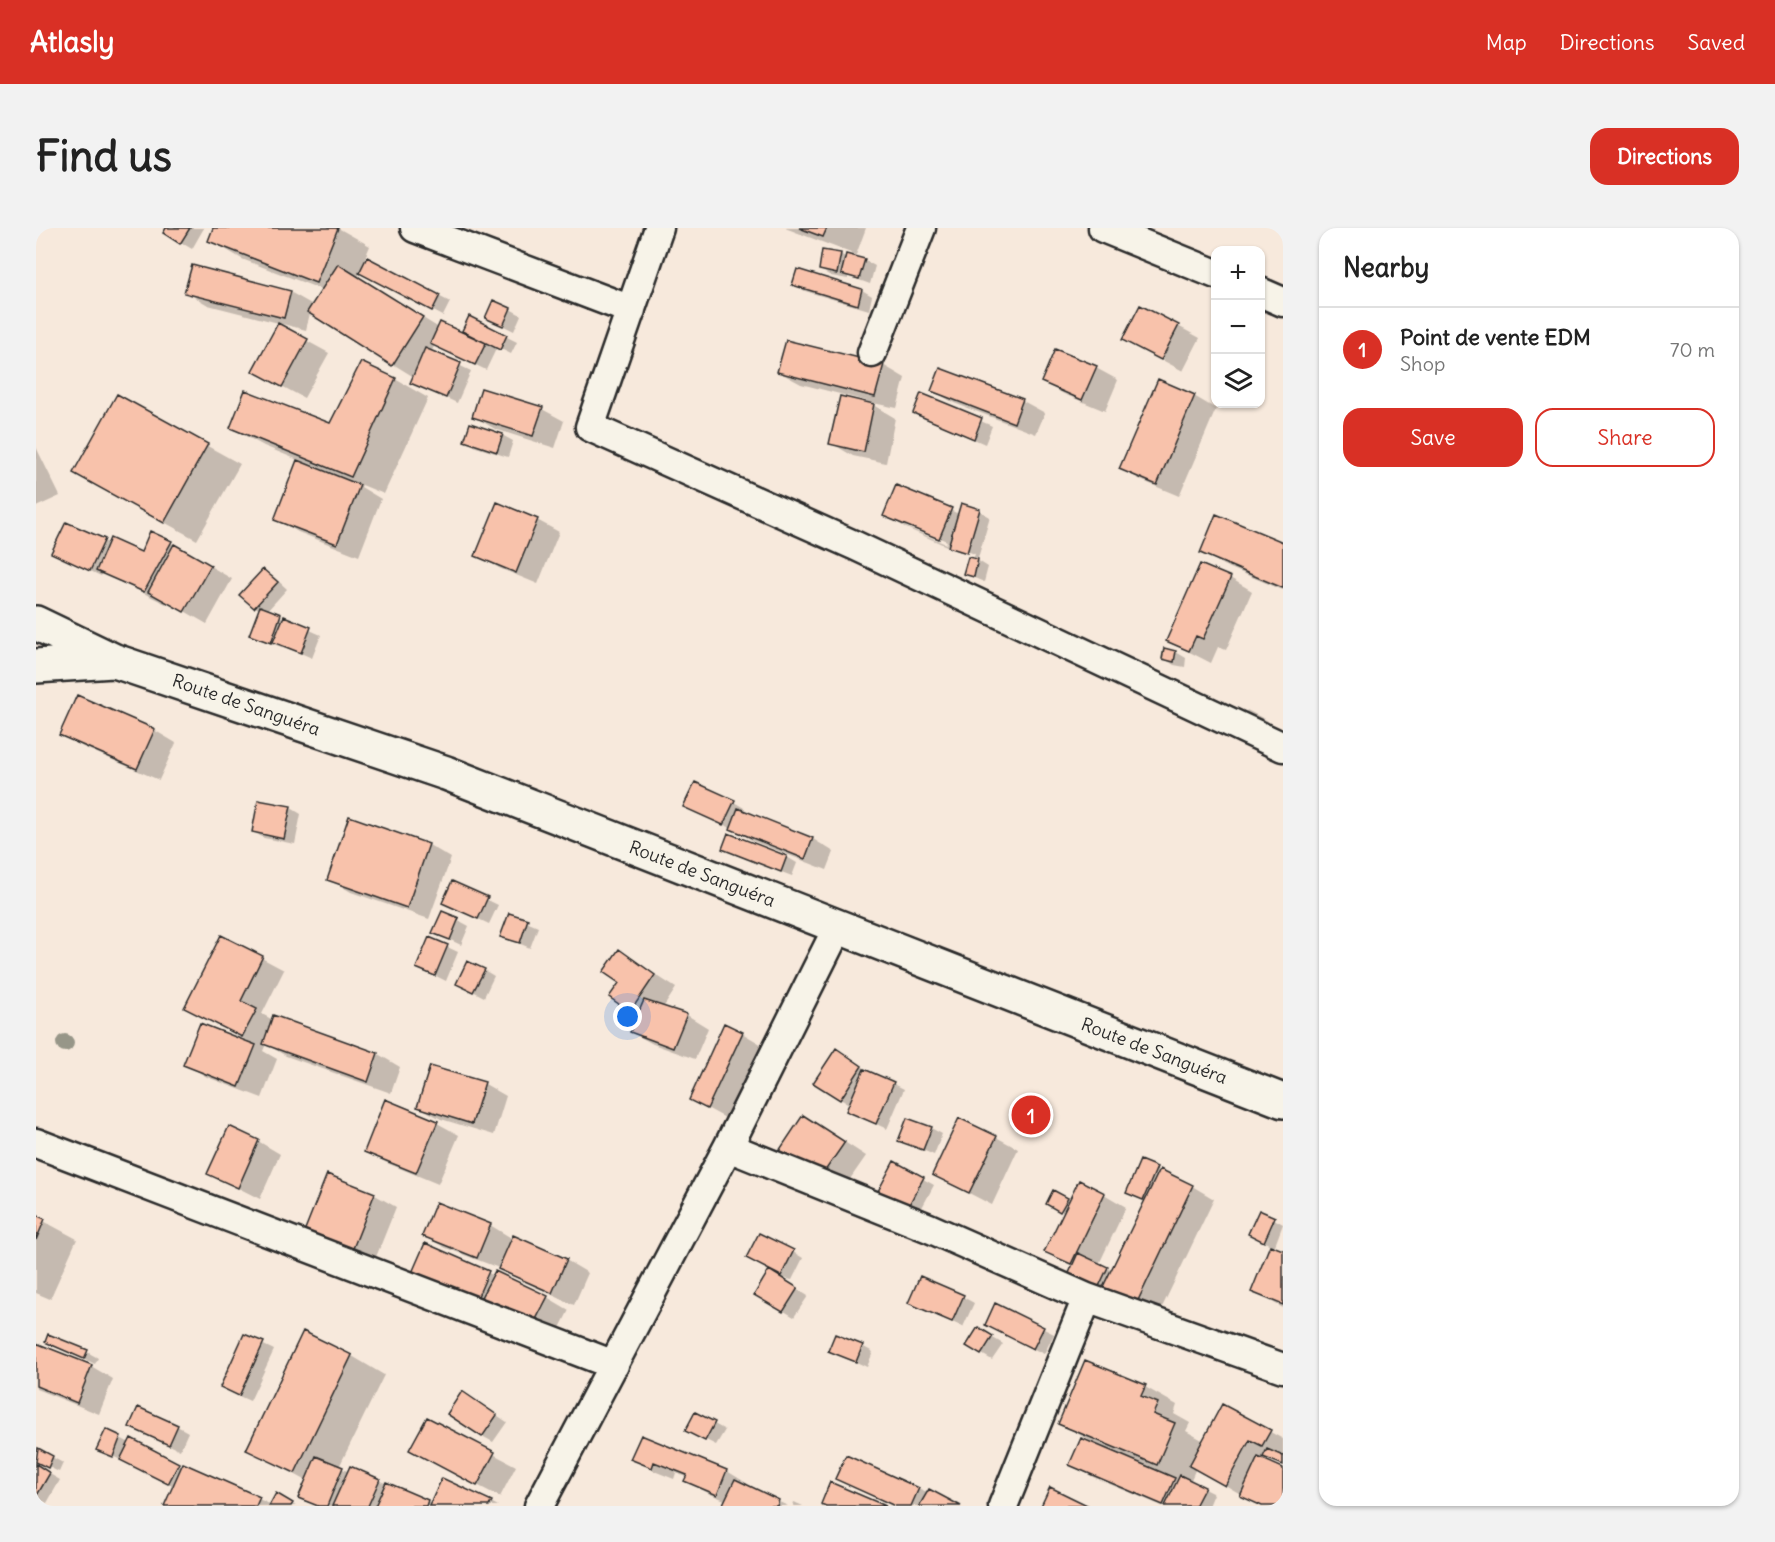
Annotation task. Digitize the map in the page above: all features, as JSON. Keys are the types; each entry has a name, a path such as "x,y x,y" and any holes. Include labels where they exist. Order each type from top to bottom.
{"street":[{"path":"415,228 631,310"},
{"path":"659,228 590,427 856,546 1283,747"},
{"path":"872,353 921,228"},
{"path":"1103,228 1211,272"},
{"path":"1265,294 1283,302"},
{"name":"Route de Sanguéra","path":"36,623 115,661 447,773 1283,1101"},
{"name":"Route de Sanguéra","path":"36,666 115,661"},
{"path":"539,1506 729,1147 838,927"},
{"path":"36,1143 614,1365"},
{"path":"729,1147 929,1228 1087,1298 1283,1368"},
{"path":"1003,1506 1087,1298"}],"building":[{"path":"166,228 190,228 180,244 163,233"},
{"path":"213,228 338,228 316,283 208,241"},
{"path":"799,228 827,228 823,237"},
{"path":"822,250 841,253 837,274 819,270"},
{"path":"846,254 865,259 859,279 841,274"},
{"path":"367,257 440,295 432,311 359,273"},
{"path":"338,264 423,317 392,366 307,312"},
{"path":"192,265 291,291 284,318 184,293"},
{"path":"797,269 862,289 858,305 792,285"},
{"path":"493,300 511,308 503,326 485,318"},
{"path":"1140,305 1179,325 1161,360 1122,340"},
{"path":"469,316 507,335 500,350 462,331"},
{"path":"440,322 486,343 475,365 430,344"},
{"path":"278,323 308,339 282,387 252,371"},
{"path":"786,340 884,364 875,397 777,372"},
{"path":"425,348 461,363 446,398 410,383"},
{"path":"1055,349 1097,366 1082,400 1041,382"},
{"path":"361,362 396,378 351,477 230,428 245,390 330,423"},
{"path":"940,368 1023,399 1014,423 931,391"},
{"path":"1158,379 1195,395 1157,485 1119,469"},
{"path":"481,388 543,407 533,436 472,417"},
{"path":"921,393 982,418 974,439 913,413"},
{"path":"117,394 208,444 164,523 73,473"},
{"path":"840,396 874,404 864,452 829,444"},
{"path":"470,423 503,434 497,452 464,441"},
{"path":"297,460 360,485 337,544 274,520"},
{"path":"896,485 952,508 939,539 883,516"},
{"path":"497,502 538,519 516,573 475,556"},
{"path":"961,503 980,509 967,553 948,547"},
{"path":"1216,514 1283,542 1283,588 1200,553"},
{"path":"66,522 105,539 90,571 51,553"},
{"path":"150,531 172,541 144,592 96,571 110,538 141,552"},
{"path":"174,544 211,565 184,612 148,592"},
{"path":"968,557 978,559 974,577 963,574"},
{"path":"1200,564 1231,577 1203,639 1196,636 1189,651 1166,641"},
{"path":"263,569 278,582 254,608 239,595"},
{"path":"260,606 281,614 271,643 249,635"},
{"path":"284,616 311,627 301,653 273,642"},
{"path":"1164,648 1176,651 1174,662 1162,659"},
{"path":"77,695 155,729 137,769 59,735"},
{"path":"695,782 735,800 723,825 683,807"},
{"path":"258,800 291,806 284,839 252,832"},
{"path":"738,808 813,838 805,859 730,829"},
{"path":"349,816 429,844 407,908 327,880"},
{"path":"728,833 787,856 781,872 722,849"},
{"path":"452,881 488,897 478,919 442,903"},
{"path":"442,911 459,918 450,940 432,933"},
{"path":"509,913 528,919 520,943 500,937"},
{"path":"221,935 263,956 241,1001 257,1009 242,1037 184,1008"},
{"path":"429,937 448,945 435,976 416,968"},
{"path":"619,949 655,975 630,1012 609,997 619,983 603,972"},
{"path":"467,961 485,969 473,992 456,984"},
{"path":"644,1000 687,1014 673,1048 630,1032"},
{"path":"273,1015 378,1053 368,1082 263,1044"},
{"path":"200,1023 256,1045 239,1087 183,1065"},
{"path":"724,1023 743,1032 707,1109 689,1100"},
{"path":"836,1048 862,1066 840,1100 813,1083"},
{"path":"430,1066 485,1082 472,1124 417,1107"},
{"path":"864,1069 894,1082 876,1124 846,1111"},
{"path":"385,1099 438,1121 416,1173 364,1152"},
{"path":"803,1115 845,1142 818,1181 777,1154"},
{"path":"907,1118 932,1127 923,1150 898,1141"},
{"path":"959,1118 997,1136 969,1193 932,1175"},
{"path":"229,1126 259,1140 238,1188 207,1174"},
{"path":"1140,1160 1157,1167 1143,1200 1126,1193"},
{"path":"894,1161 924,1177 905,1212 875,1197"},
{"path":"1160,1169 1193,1185 1132,1313 1098,1297"},
{"path":"327,1174 375,1193 348,1261 300,1242"},
{"path":"1079,1180 1105,1193 1071,1264 1044,1252"},
{"path":"1053,1190 1068,1198 1060,1212 1046,1204"},
{"path":"436,1202 491,1224 477,1258 422,1236"},
{"path":"1259,1210 1275,1217 1264,1242 1248,1234"},
{"path":"36,1215 45,1219 36,1240"},
{"path":"759,1233 794,1250 781,1276 746,1258"},
{"path":"513,1235 567,1259 552,1293 498,1269"},
{"path":"425,1243 489,1271 475,1303 411,1275"},
{"path":"1270,1245 1283,1250 1283,1305 1251,1292"},
{"path":"1078,1253 1108,1267 1095,1295 1065,1282"},
{"path":"769,1270 798,1288 783,1312 754,1295"},
{"path":"495,1271 548,1296 531,1329 478,1303"},
{"path":"920,1276 964,1295 952,1322 908,1303"},
{"path":"995,1303 1044,1327 1033,1349 985,1325"},
{"path":"978,1327 993,1336 981,1355 966,1346"},
{"path":"303,1331 352,1355 295,1473 246,1450"},
{"path":"48,1334 88,1350 84,1359 45,1342"},
{"path":"244,1334 264,1342 239,1396 220,1387"},
{"path":"835,1334 863,1345 856,1362 828,1351"},
{"path":"36,1343 92,1365 77,1403 36,1386"},
{"path":"1085,1360 1146,1385 1141,1396 1158,1403 1153,1414 1175,1423 1157,1465 1058,1424"},
{"path":"462,1391 497,1415 482,1437 447,1414"},
{"path":"1222,1404 1271,1430 1262,1446 1250,1440 1225,1486 1189,1466"},
{"path":"138,1407 178,1425 169,1445 129,1427"},
{"path":"695,1412 715,1422 705,1441 685,1431"},
{"path":"427,1417 495,1452 477,1486 409,1450"},
{"path":"106,1429 121,1436 113,1457 96,1450"},
{"path":"641,1435 727,1470 717,1495 684,1481 687,1475 654,1462 652,1468 630,1459"},
{"path":"131,1438 179,1463 168,1484 120,1460"},
{"path":"1081,1438 1175,1478 1163,1505 1069,1465"},
{"path":"38,1448 53,1456 48,1468 36,1462"},
{"path":"1267,1449 1283,1456 1283,1465 1263,1457"},
{"path":"846,1455 919,1488 911,1506 895,1506 835,1479"},
{"path":"316,1456 343,1467 327,1506 318,1506 298,1498"},
{"path":"1258,1457 1283,1468 1283,1506 1262,1506 1240,1496"},
{"path":"183,1463 260,1497 256,1506 164,1506"},
{"path":"36,1464 50,1473 36,1497"},
{"path":"350,1466 380,1479 368,1506 332,1506"},
{"path":"1180,1475 1205,1487 1195,1506 1165,1506"},
{"path":"442,1478 492,1501 489,1506 429,1506"},
{"path":"735,1479 779,1500 777,1506 722,1506"},
{"path":"386,1482 428,1500 426,1506 375,1506"},
{"path":"830,1482 886,1506 826,1506 821,1504"},
{"path":"1050,1487 1089,1506 1041,1506"},
{"path":"929,1489 961,1506 919,1506"},
{"path":"276,1493 293,1503 291,1506 269,1506"}],"place":[{"name":"Point de vente EDM","path":"1031,1115"}]}
